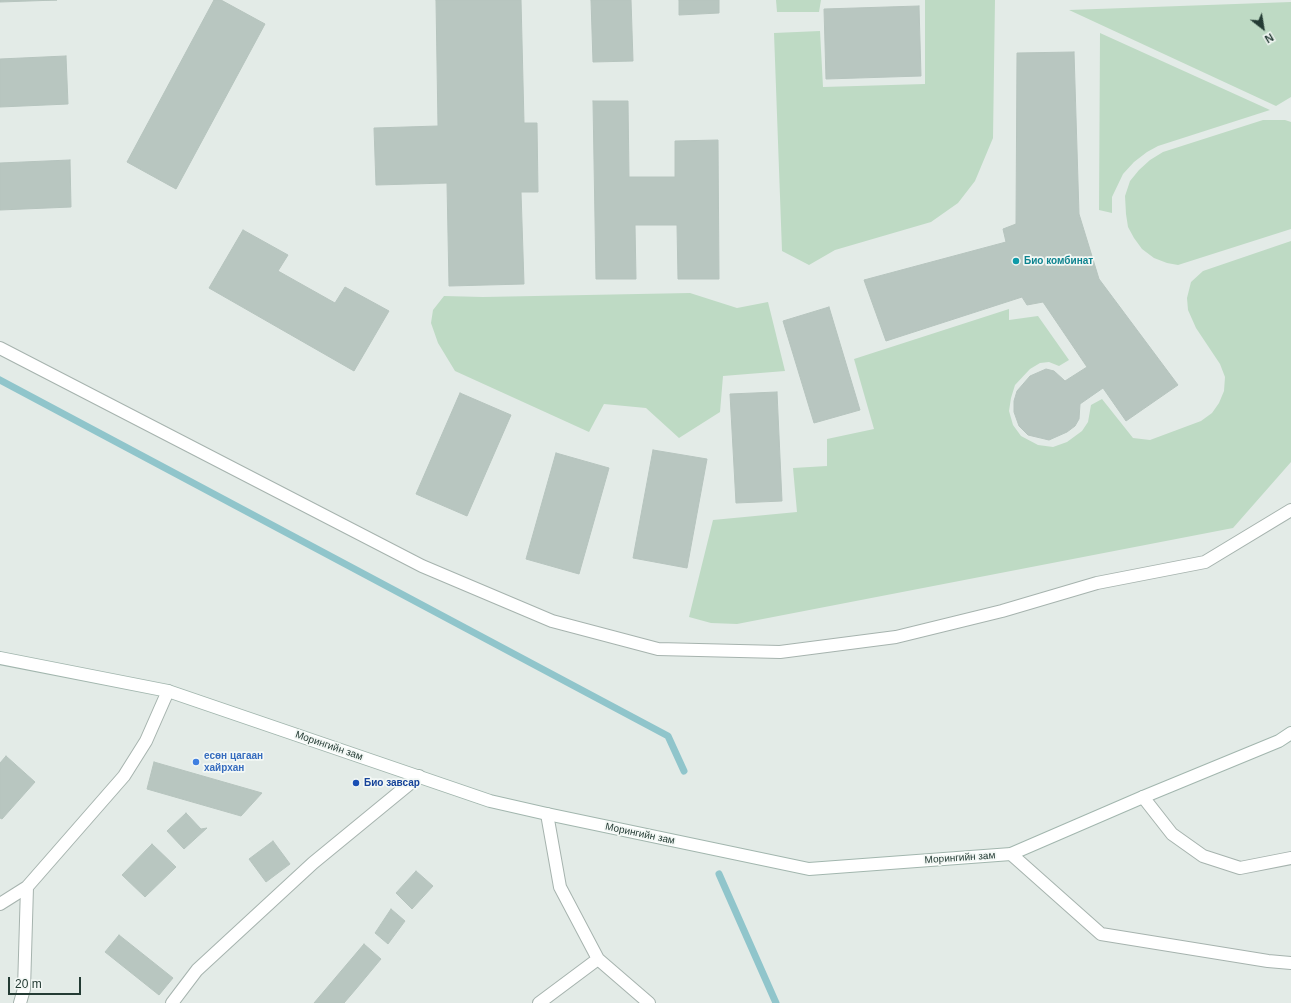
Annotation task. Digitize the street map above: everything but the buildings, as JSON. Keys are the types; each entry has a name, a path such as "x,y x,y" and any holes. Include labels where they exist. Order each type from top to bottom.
{"street":[{"path":"0,348 422,566 552,621 658,649 780,652 896,637 1002,611 1097,582 1205,562 1291,510"},
{"name":"Морингийн зам","path":"0,658 168,691 490,801 809,870 1011,854 1143,797 1279,742 1291,733"},
{"path":"0,904 27,887 124,776 146,741 168,691"},
{"path":"172,1003 197,970 313,863 419,776"},
{"path":"1143,797 1172,834 1203,856 1240,868 1291,858"},
{"path":"547,814 560,887 598,959 649,1003"},
{"path":"1011,854 1101,934 1268,961 1291,963"},
{"path":"20,1003 24,989 27,887"},
{"path":"540,1003 598,959"}],"green space":[{"path":"776,0 821,0 819,12 777,12"},
{"path":"925,0 995,0 993,138 975,181 958,203 931,222 835,250 809,265 782,251 774,33 820,31 823,87 925,84"},
{"path":"1291,2 1291,97 1276,106 1069,10"},
{"path":"1100,33 1270,110 1158,146 1147,152 1134,162 1123,174 1112,197 1112,213 1099,210"},
{"path":"1263,120 1285,120 1291,122 1291,229 1178,265 1154,258 1142,249 1128,227 1125,196 1130,181 1139,170 1150,160 1163,152"},
{"path":"1291,241 1291,462 1233,528 737,624 711,623 689,617 713,520 797,512 793,468 827,466 827,439 874,429 854,359 1009,309 1009,320 1038,316 1069,360 1059,366 1049,362 1040,363 1030,369 1015,385 1009,411 1013,425 1021,436 1038,445 1053,447 1067,442 1082,431 1088,422 1091,405 1102,399 1133,438 1150,440 1201,421 1212,413 1219,403 1224,391 1225,377 1220,364 1196,328 1188,310 1187,298 1191,282 1203,271"},
{"path":"690,293 737,308 768,302 785,371 723,376 720,412 679,438 646,408 604,404 589,432 455,371 438,343 431,323 433,310 444,296 483,297"}],"waterway":[{"path":"0,380 668,736 684,771"},
{"path":"719,874 776,1003"}],"place":[{"name":"Био комбинат","path":"1016,261"},
{"name":"есөн цагаан хайрхан","path":"196,762"},
{"name":"Био завсар","path":"356,783"}]}
